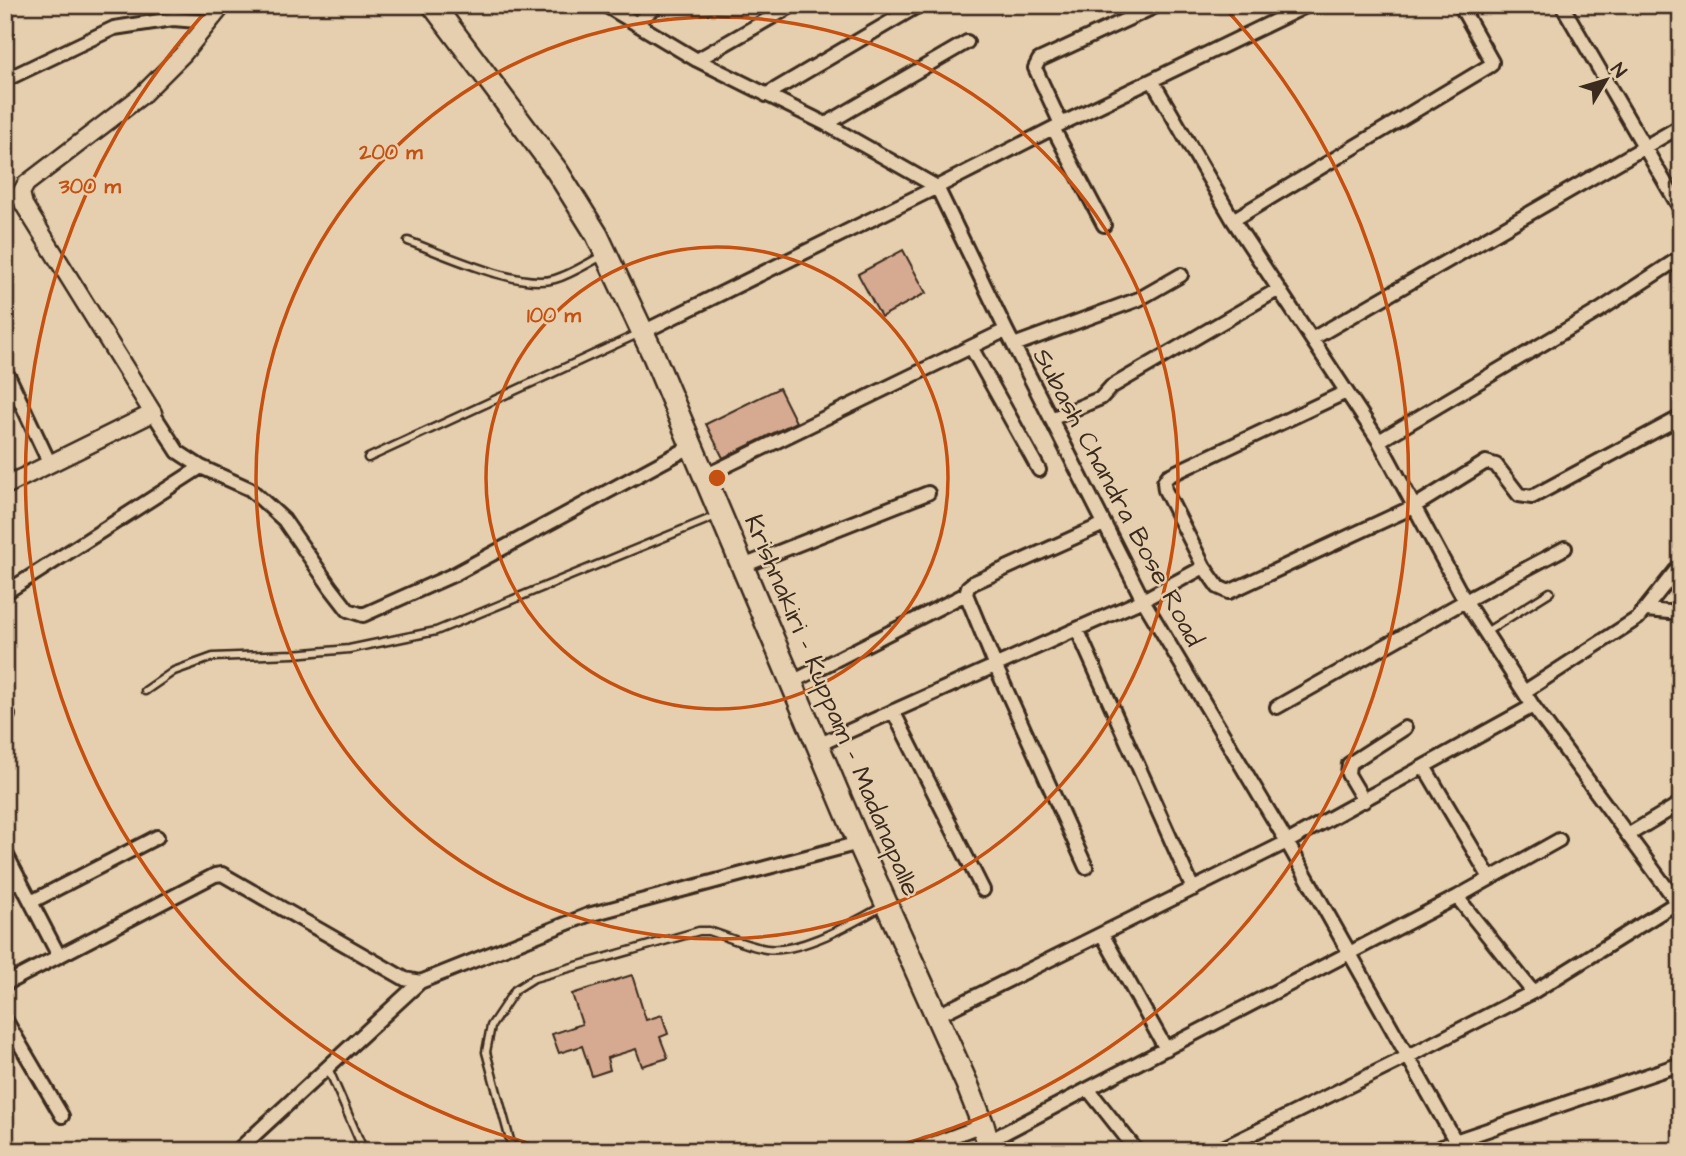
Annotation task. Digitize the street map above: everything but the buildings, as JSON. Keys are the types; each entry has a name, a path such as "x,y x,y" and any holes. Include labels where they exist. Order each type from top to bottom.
{"main road":[{"name":"Krishnakiri - Kuppam - Madanapalle","path":"438,7 557,171 597,235 643,332 987,1139"}],"street":[{"path":"223,5 184,53 141,96 26,184 21,193 24,205 178,452 201,467 250,489 284,520 348,610 363,615 455,574 692,446"},
{"path":"605,5 697,60 826,124 937,187"},
{"path":"636,24 657,5"},
{"path":"697,60 793,5"},
{"path":"766,95 919,5"},
{"path":"1104,225 1057,126 1035,64 1142,8 1158,5"},
{"path":"643,332 1057,126 1308,5"},
{"path":"1233,220 1491,65 1492,62 1460,5"},
{"path":"1562,5 1681,211"},
{"path":"5,80 114,28 173,19 209,22"},
{"path":"826,124 967,42"},
{"path":"1153,82 1233,220 1379,441 1465,600 1524,692 1679,901 1533,992 1217,1151"},
{"path":"1312,340 1681,126"},
{"name":"Subash Chandra Bose Road","path":"937,187 1143,600 1287,842 1458,1146"},
{"path":"1379,441 1600,310 1681,257"},
{"path":"1014,345 1139,299 1181,275"},
{"path":"1051,419 1101,398 1111,387 1279,289"},
{"path":"705,476 1006,330"},
{"path":"971,347 1039,470"},
{"path":"9,377 50,464"},
{"path":"1346,393 1168,476 1164,482 1165,490 1217,587 1229,592 1415,506 1486,462 1496,465 1519,495 1532,497 1681,417"},
{"path":"5,486 153,413"},
{"path":"5,593 201,467"},
{"path":"743,566 928,493"},
{"path":"1086,867 966,594 968,587 974,583 1104,524"},
{"path":"1278,707 1465,600 1565,548"},
{"path":"1524,692 1638,618 1681,565"},
{"path":"818,745 1143,600 1204,567"},
{"path":"792,682 966,594"},
{"path":"1646,610 1681,613"},
{"path":"1077,629 1193,889"},
{"path":"936,1016 1287,842 1534,706"},
{"path":"893,711 983,890"},
{"path":"1364,801 1348,774 1349,764 1405,728"},
{"path":"1425,768 1490,878"},
{"path":"1628,835 1681,803"},
{"path":"31,902 157,837"},
{"path":"913,1151 987,1139 1348,954 1559,840"},
{"path":"237,1151 420,982 588,915 859,843"},
{"path":"5,852 59,956"},
{"path":"5,984 215,875 222,874 405,979 420,982"},
{"path":"5,888 20,880"},
{"path":"1457,897 1533,992"},
{"path":"1102,934 1166,1049"},
{"path":"5,1019 62,1116"},
{"path":"1433,1151 1458,1146 1681,1063"},
{"path":"1088,1089 1133,1150"}],"lane":[{"path":"5,199 21,193"},
{"path":"408,241 510,277 532,282 554,279 606,254"},
{"path":"368,458 643,332"},
{"path":"145,691 174,671 213,657 349,649 436,631 721,514"},
{"path":"1486,632 1550,592"},
{"path":"513,1151 486,1052 491,1026 515,990 534,978 699,931 768,949 781,949 822,937 887,904"},
{"path":"327,1066 364,1151"}]}
